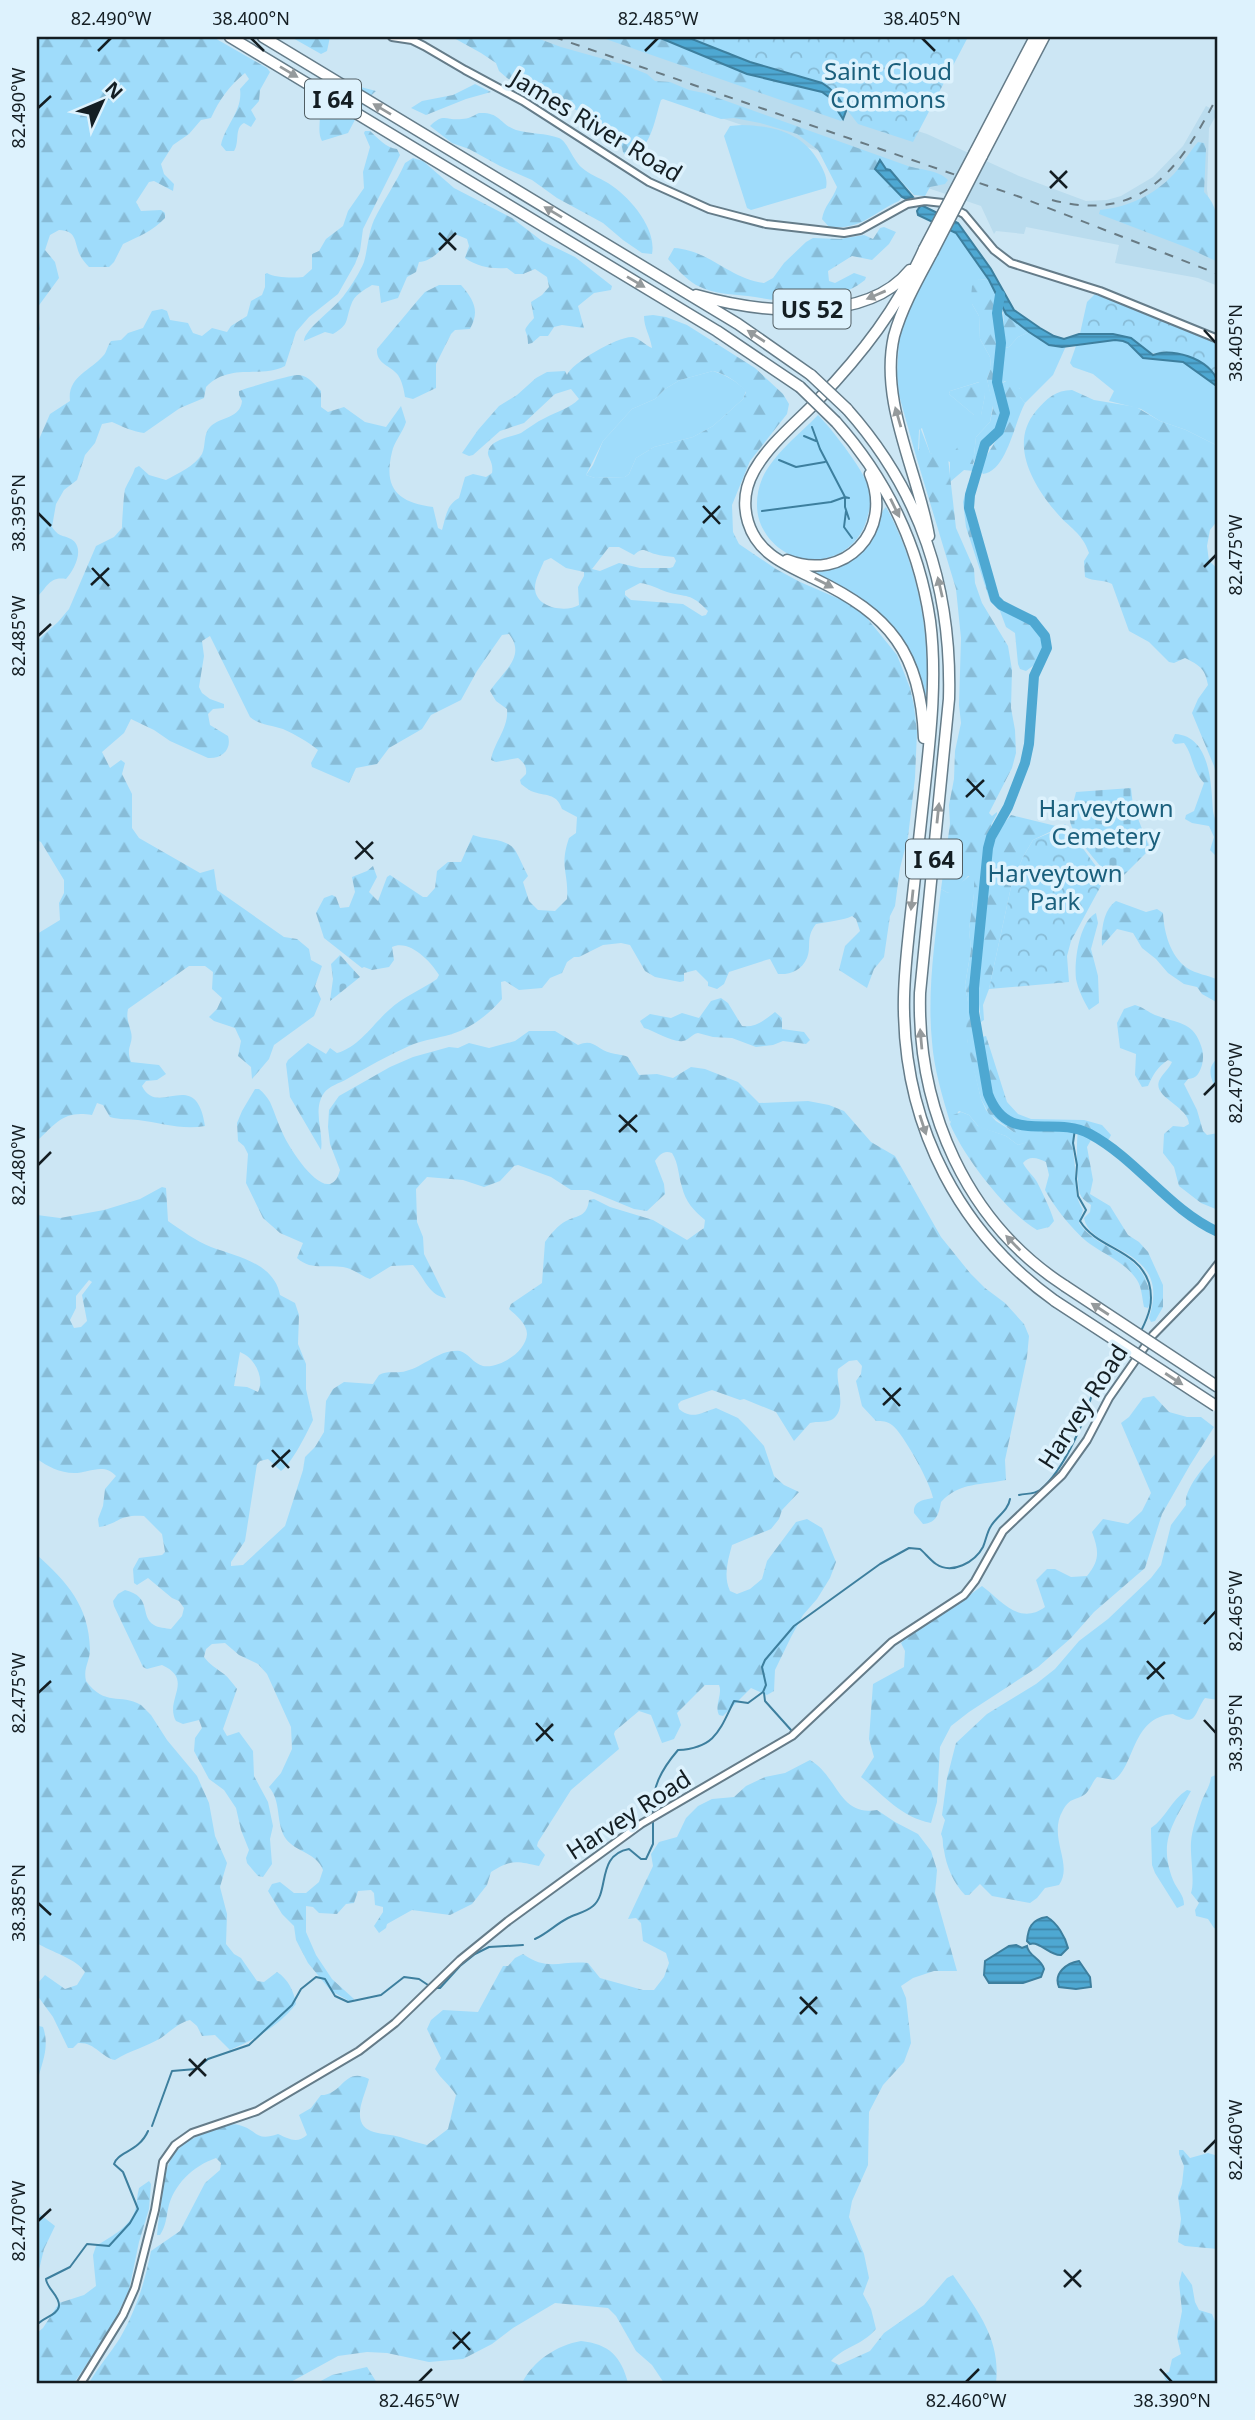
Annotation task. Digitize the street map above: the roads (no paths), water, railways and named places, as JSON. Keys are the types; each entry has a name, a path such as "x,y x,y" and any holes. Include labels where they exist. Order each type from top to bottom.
{"highway":[{"name":"I 64","path":"230,37 753,354 800,387 836,422 859,450 883,486 902,523 927,603 933,666 927,768 904,1009 906,1052 916,1103 937,1164 970,1218 1012,1266 1055,1301 1217,1407"},
{"name":"I 64","path":"262,37 763,340 811,375 847,410 877,446 912,505 931,554 946,614 950,677 947,730 920,993 920,1033 926,1075 944,1137 972,1192 1011,1241 1038,1266 1218,1387"},
{"name":"US 52","path":"859,450 873,482 877,504 873,524 864,541 845,558 821,566 796,564 774,552 761,539 751,513 752,489 758,473 863,358 918,280 928,251 1035,37"},
{"name":"US 52","path":"978,154 1044,37"},
{"path":"1025,73 1050,37"},
{"name":"US 52","path":"679,288 731,304 762,309 796,310 834,306 865,299 891,288 905,277 928,251"},
{"path":"927,768 920,695 913,671 896,639 863,605 767,553 751,531 746,507 747,489 758,465 871,342 928,251"},
{"path":"918,280 895,335 891,358 891,384 896,414 926,518 931,554"}],"street":[{"name":"James River Road","path":"392,37 412,40 424,46 523,101 649,182 709,209 766,223 844,233 860,230 907,204 934,201 951,206 964,214 990,246 1007,261 1090,287 1218,338"},
{"name":"Harvey Road","path":"81,2383 123,2315 135,2288 153,2222 159,2175 169,2152 182,2138 257,2112 366,2046 395,2023 473,1949 618,1839 792,1736 892,1642 964,1595 975,1581 1003,1531 1062,1475 1087,1440 1109,1398 1153,1335 1218,1264"}],"waterway":[{"path":"1000,295 997,313 1001,343 997,382 1005,413 999,431 985,444 970,495 969,508 995,599 1001,605 1033,621 1045,636 1047,648 1034,676 1025,763 988,848 974,988 974,1012 988,1094 997,1110 1007,1120 1019,1125 1061,1127 1090,1134 1123,1157 1184,1211 1218,1232"},
{"path":"812,427 820,449 845,497 849,498"},
{"path":"804,436 816,441"},
{"path":"779,460 796,467 825,462"},
{"path":"762,511 831,502 845,497 849,519"},
{"path":"846,511 844,527 852,538"},
{"path":"1075,1129 1073,1143 1078,1196 1086,1210 1080,1221 1096,1238 1127,1256 1144,1272 1149,1283 1151,1302 1141,1331"},
{"path":"1019,1495 1040,1490 1049,1481 1067,1455 1081,1425 1094,1383 1111,1371 1126,1354"},
{"path":"653,1815 656,1788 672,1757 678,1750 709,1741 720,1728 734,1701 748,1703 763,1692 766,1685 762,1667 765,1660 794,1626 880,1564 909,1548 920,1549 942,1567 956,1567 969,1562 983,1547 993,1522 1007,1507 1010,1499"},
{"path":"764,1693 765,1701 791,1730"},
{"path":"535,1939 564,1920 593,1906 598,1900 612,1858 629,1849 641,1859 646,1859 653,1844 653,1820"},
{"path":"434,1988 440,1988 460,1966 489,1947 523,1945"},
{"path":"152,2126 172,2071 196,2069 208,2059 249,2045 292,2005 301,1989 316,1977 325,1979 335,1996 348,2002 381,1995 404,1977 419,1979 428,1985"},
{"path":"37,2325 56,2312 59,2306 58,2299 46,2279 70,2267 87,2244 109,2246 130,2223 138,2209 123,2172 114,2164 119,2157 134,2148 148,2131"}],"railway":[{"path":"554,37 1020,197 1218,274"},
{"path":"1052,200 1084,205 1111,204 1135,196 1155,184 1189,145 1218,95"}],"park label":[{"name":"Saint Cloud Commons","path":"888,84"},
{"name":"Harveytown Cemetery","path":"1106,821"},
{"name":"Harveytown Park","path":"1055,886"}]}
